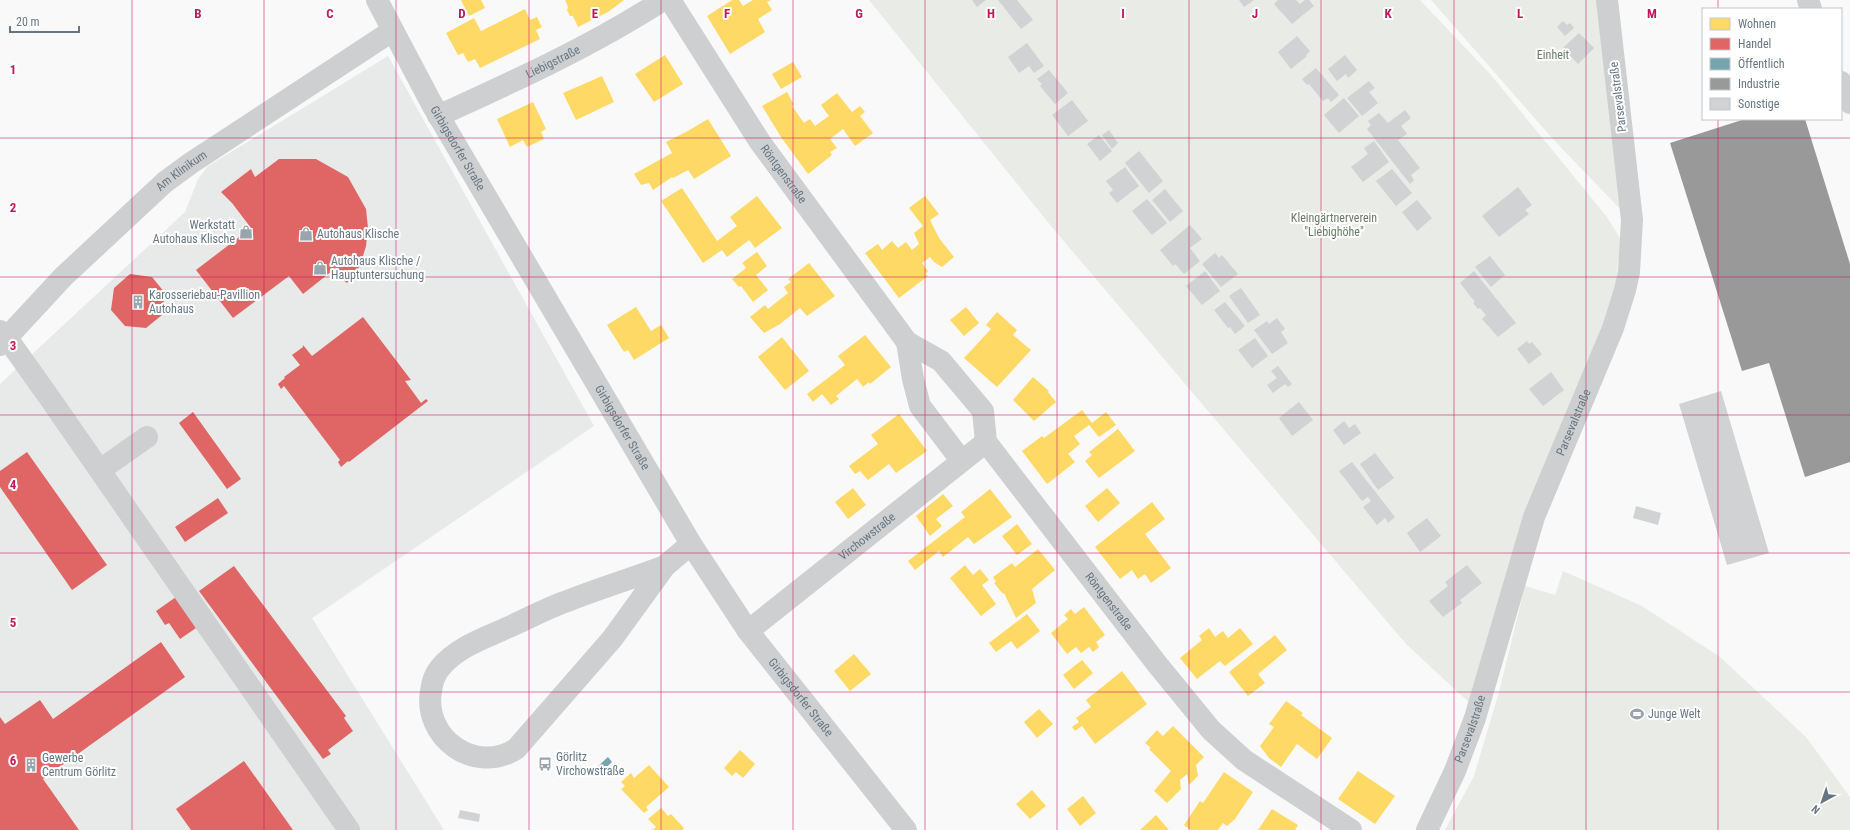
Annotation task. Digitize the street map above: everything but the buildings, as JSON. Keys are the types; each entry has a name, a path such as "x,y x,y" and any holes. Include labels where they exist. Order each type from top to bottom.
{"street":[{"name":"Girbigsdorfer Straße","path":"378,0 392,31 438,116 691,544 748,630 906,830"},
{"name":"Liebigstraße","path":"438,116 540,70 630,22 663,0"},
{"name":"Röntgenstraße","path":"670,0 760,142 907,342 941,361 983,411 986,442 1157,664 1211,730 1244,760 1351,830"},
{"name":"Parsevalstraße","path":"1427,830 1455,771 1475,718 1534,517 1580,411 1613,328 1626,290 1631,246 1632,220 1607,0"},
{"name":"Am Klinikum","path":"2,338 63,277 165,182 191,163 392,31"},
{"path":"1842,84 1850,103"},
{"path":"2,338 100,470 349,830"},
{"name":"Röntgenstraße","path":"907,342 912,379 920,406 961,460"},
{"path":"100,470 147,437"},
{"name":"Virchowstraße","path":"748,630 961,460 986,442"},
{"path":"665,566 569,600 472,644 453,656 438,670 432,683 430,696 434,720 444,738 464,753 483,758 501,757 516,749 612,639 665,566 691,544"}],"shaded area":[{"path":"388,56 594,426 312,618 444,830 0,830 0,384 185,212 198,179 208,166"}],"green space":[{"name":"Kleingärtnerverein \"Liebighöhe\"","path":"869,0 1420,0 1491,75 1607,217 1621,240 1614,296 1526,511 1474,707 1406,644 1051,226"},
{"name":"Einheit","path":"1431,0 1603,0 1622,211 1552,138"},
{"name":"Junge Welt","path":"1563,571 1642,606 1720,657 1806,737 1850,797 1850,830 1445,830 1474,776 1499,692 1525,586 1555,595"}],"place":[{"name":"Werkstatt Autohaus Klische","path":"246,232"},
{"name":"Autohaus Klische","path":"306,234"},
{"name":"Autohaus Klische / Hauptuntersuchung","path":"320,268"},
{"name":"Karosseriebau-Pavillion Autohaus","path":"138,302"},
{"name":"Junge Welt","path":"1637,714"},
{"name":"Görlitz Virchowstraße","path":"545,764"},
{"name":"Gewerbe Centrum Görlitz","path":"31,765"}]}
